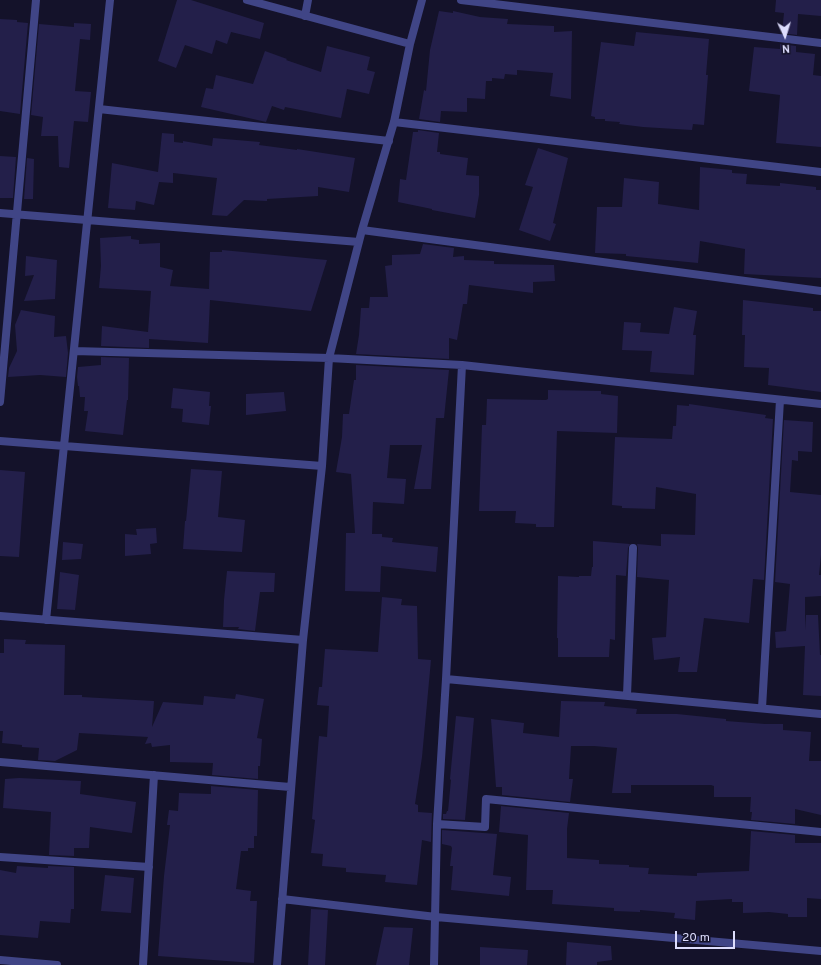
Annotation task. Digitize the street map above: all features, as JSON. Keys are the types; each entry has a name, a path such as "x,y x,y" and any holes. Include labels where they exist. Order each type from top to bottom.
{"street":[{"path":"0,402 36,0"},
{"path":"46,620 110,0"},
{"path":"247,0 410,44"},
{"path":"305,16 308,0"},
{"path":"277,965 290,787 303,640 322,466 329,358 362,230 394,122 410,44 422,0"},
{"path":"461,0 821,43"},
{"path":"99,109 389,141"},
{"path":"394,122 821,172"},
{"path":"0,213 359,242"},
{"path":"362,230 821,291"},
{"path":"74,352 329,358 462,365 821,404"},
{"path":"434,965 437,824 462,365"},
{"path":"762,708 780,400"},
{"path":"0,441 322,466"},
{"path":"627,695 633,548"},
{"path":"0,616 303,640"},
{"path":"446,679 821,714"},
{"path":"0,762 290,787"},
{"path":"143,965 154,775"},
{"path":"437,824 485,826 486,799 821,832"},
{"path":"0,857 149,867"},
{"path":"282,898 436,917 821,951"},
{"path":"0,960 57,965"}],"building":[{"path":"177,0 191,0 264,23 260,39 231,32 227,44 216,40 212,54 185,45 176,68 158,61"},
{"path":"776,0 821,0 821,16 798,14 797,35 782,33 784,13 775,12"},
{"path":"439,11 453,13 453,11 480,17 508,19 507,24 554,26 554,32 572,31 571,99 550,96 553,73 517,70 517,75 505,74 504,79 492,78 492,81 486,81 485,99 467,98 467,112 441,111 440,122 419,119 424,90 426,91 430,50"},
{"path":"0,19 17,20 17,22 28,23 20,114 0,111"},
{"path":"74,23 91,24 90,40 80,39 75,91 91,92 88,122 74,121 69,168 59,167 58,136 41,136 43,117 31,115 39,24 74,27"},
{"path":"636,32 709,39 704,125 693,124 692,130 643,127 619,124 620,122 605,121 605,119 595,119 595,117 591,116 601,42 634,46"},
{"path":"780,44 796,46 796,52 815,54 813,75 821,76 821,147 776,143 780,95 749,91 754,47 780,49"},
{"path":"327,46 370,57 367,70 375,72 369,94 347,89 341,118 285,107 284,110 272,106 266,122 201,107 206,88 213,89 216,75 253,84 265,51 321,72"},
{"path":"418,130 439,133 437,152 440,152 440,154 468,158 466,175 479,176 479,195 475,218 398,202 400,179 406,180 413,132 418,132"},
{"path":"162,133 174,134 174,142 183,143 183,141 212,146 213,138 260,142 259,145 355,158 349,192 318,187 318,196 267,199 267,201 244,200 227,216 212,215 217,178 173,173 173,183 159,182 154,205 136,201 135,210 108,208 112,163 158,172"},
{"path":"538,148 568,158 553,223 556,224 550,241 519,230 533,187 525,185"},
{"path":"0,156 16,157 13,198 0,198"},
{"path":"27,158 34,159 33,199 24,199"},
{"path":"700,167 732,170 732,173 747,174 746,184 780,186 780,183 816,187 816,190 821,190 821,278 744,274 745,249 700,241 698,263 626,256 626,254 595,253 597,207 622,207 624,178 659,182 658,204 699,210"},
{"path":"131,236 131,239 139,240 139,244 160,243 160,267 173,270 170,286 209,289 210,252 222,252 222,250 327,260 311,311 210,300 208,343 149,339 149,348 101,346 102,326 148,332 151,291 99,288 101,266 100,238"},
{"path":"423,244 454,248 453,257 464,256 464,260 494,261 494,264 554,265 555,281 533,282 533,293 469,285 467,304 463,304 457,340 449,338 449,359 356,354 361,308 369,308 370,297 388,297 385,266 392,265 392,255 420,254"},
{"path":"26,256 57,260 55,299 24,301 34,275 25,276"},
{"path":"743,300 813,308 813,311 821,311 821,392 768,385 769,368 744,367 745,335 742,335"},
{"path":"674,307 697,311 693,335 696,335 694,375 650,372 652,351 622,350 624,322 641,323 640,332 669,334"},
{"path":"21,310 55,316 54,337 66,336 68,353 66,377 40,375 8,377 9,368 17,351 15,325"},
{"path":"101,357 129,358 128,400 123,435 85,431 88,411 84,411 85,397 80,397 77,377 78,367 101,365"},
{"path":"356,365 449,370 444,418 436,418 431,489 414,489 422,445 390,445 387,478 406,479 404,504 373,502 372,534 382,534 382,537 393,538 392,542 438,547 436,572 381,566 380,592 345,591 346,533 355,533 351,474 336,472 342,437 343,414 349,414 354,380 356,380"},
{"path":"173,388 210,392 209,406 211,406 209,425 182,422 183,409 171,408"},
{"path":"548,390 601,391 601,394 618,396 617,433 557,431 554,527 536,527 536,524 515,523 516,511 479,511 482,425 486,425 487,399 546,400 548,399"},
{"path":"284,392 286,411 246,415 246,394"},
{"path":"689,404 766,415 765,418 773,419 764,580 753,579 749,623 704,618 697,672 678,672 680,657 654,660 652,638 666,637 669,580 637,577 637,544 661,546 661,534 695,535 696,494 656,487 655,509 622,508 622,506 612,505 615,437 672,439 673,426 676,426 677,405 689,406"},
{"path":"784,420 813,422 812,452 798,451 798,461 792,460 790,492 821,495 821,555 819,575 821,575 821,596 805,597 805,630 806,615 818,615 821,655 821,696 803,695 805,646 776,648 775,632 786,631 790,584 775,582"},
{"path":"191,469 222,471 218,517 245,520 242,552 183,549"},
{"path":"0,470 25,472 19,557 0,556"},
{"path":"156,528 157,543 150,544 151,554 125,556 125,534 137,535 136,529"},
{"path":"593,541 630,544 628,548 626,576 616,575 615,640 610,639 609,657 558,657 558,576 591,576 593,567"},
{"path":"63,542 83,544 81,559 62,560"},
{"path":"227,571 275,573 274,592 260,592 255,631 238,629 239,627 223,627"},
{"path":"60,572 79,575 75,610 57,609"},
{"path":"382,597 402,599 401,605 417,606 418,659 431,660 422,757 415,804 418,805 418,812 432,813 431,842 422,840 417,885 385,882 386,875 346,872 346,868 322,866 323,854 311,853 315,820 312,819 319,736 327,737 329,706 317,705 319,687 322,687 325,649 378,652"},
{"path":"4,639 26,640 25,644 65,645 64,695 154,701 152,727 163,702 203,705 204,696 235,699 236,694 264,699 257,738 262,739 260,766 258,766 258,779 212,775 213,763 170,762 170,745 152,747 151,743 145,744 148,737 79,733 77,750 55,761 38,760 39,748 22,747 22,745 2,743 3,731 0,731 0,653 4,653"},
{"path":"561,701 605,702 604,706 637,709 636,714 677,714 726,719 726,721 783,724 783,730 811,732 809,761 821,761 821,815 795,809 795,824 751,820 751,797 714,797 714,786 711,785 631,785 631,793 612,793 617,748 594,746 571,746 569,779 573,779 570,802 502,795 502,787 496,787 491,719 524,723 523,733 559,737"},
{"path":"456,716 474,718 465,820 443,819 443,814 446,814 448,811"},
{"path":"19,778 81,781 80,794 136,802 132,833 90,827 89,848 74,848 74,856 49,855 51,812 3,808 5,779"},
{"path":"211,786 258,790 257,836 254,836 254,848 248,848 248,851 241,851 236,889 251,891 250,901 257,901 254,963 158,956 164,876 170,825 167,825 169,810 178,811 179,793 211,794"},
{"path":"501,806 569,813 567,829 567,858 599,860 599,864 629,865 629,867 649,868 648,874 697,876 697,873 749,871 751,831 795,835 795,843 821,843 821,899 807,898 807,917 788,917 788,914 769,912 743,913 743,902 732,902 732,899 696,901 695,920 674,918 675,913 640,910 640,912 614,911 614,908 552,904 553,890 526,890 528,835 499,832"},
{"path":"442,830 497,834 493,875 511,877 509,896 451,890 453,866 450,866 452,848 451,846 442,844"},
{"path":"17,866 48,868 48,866 74,867 74,909 71,909 70,923 40,921 38,938 0,935 0,870 16,873"},
{"path":"105,875 134,878 131,913 101,911"},
{"path":"311,909 328,910 325,965 308,965"},
{"path":"384,927 413,928 409,965 376,965"},
{"path":"567,942 611,946 612,960 597,962 597,965 566,965"},
{"path":"480,947 528,950 527,965 480,965"}]}
